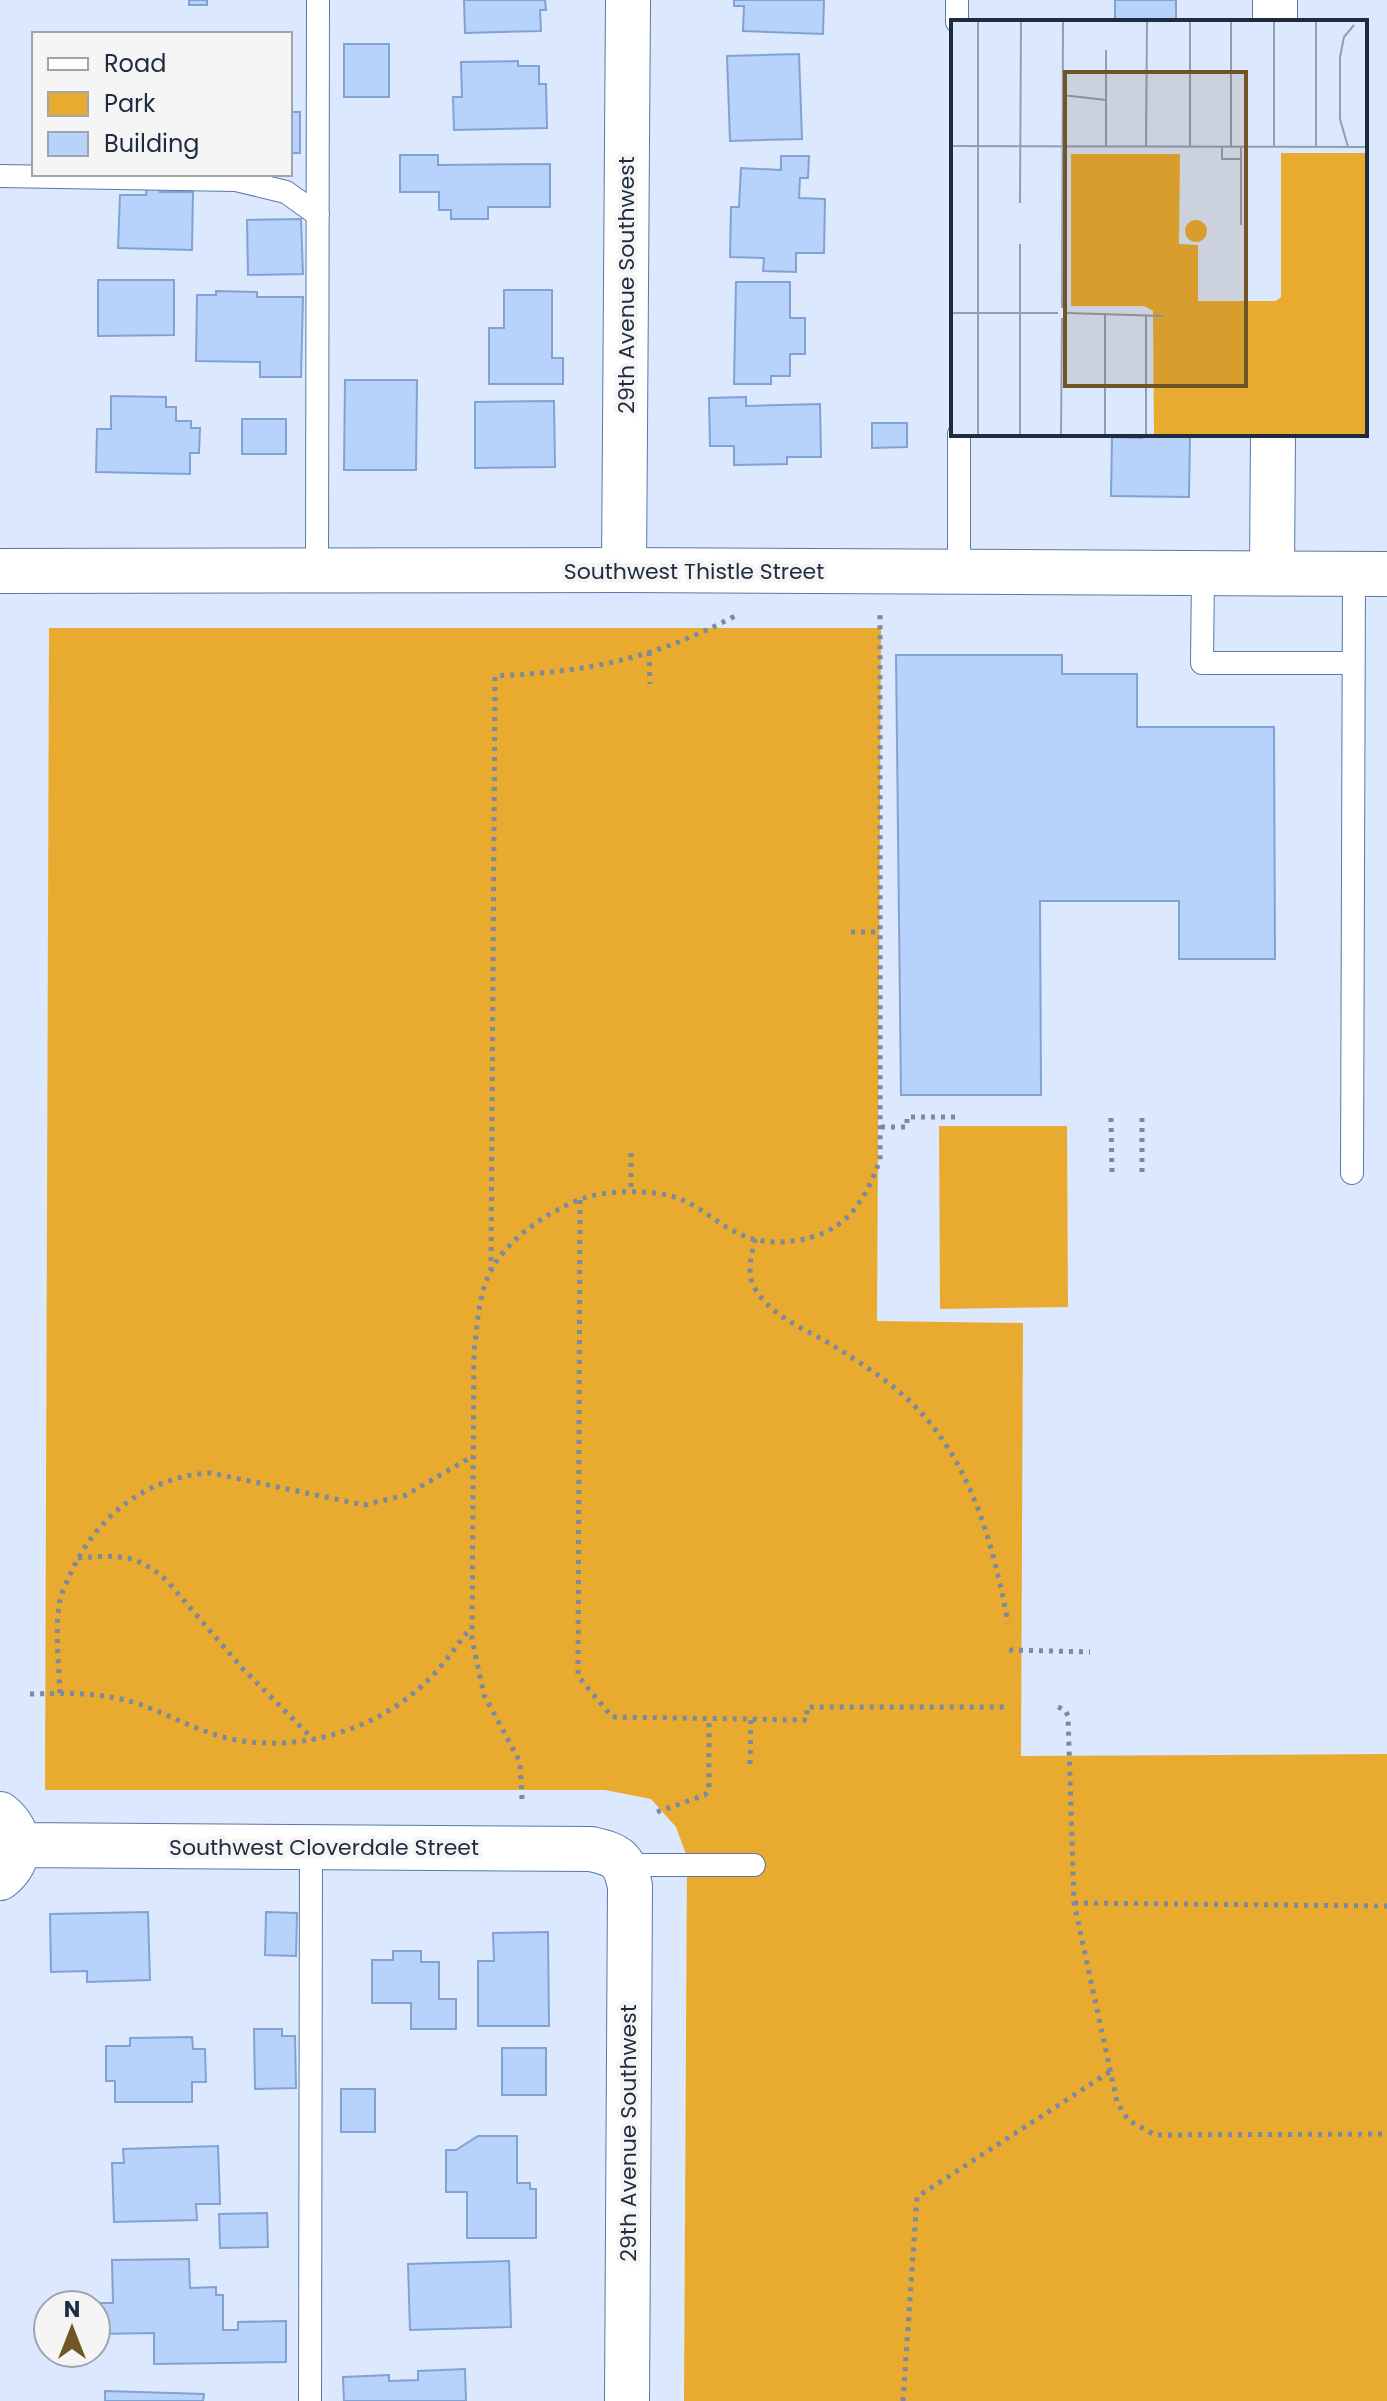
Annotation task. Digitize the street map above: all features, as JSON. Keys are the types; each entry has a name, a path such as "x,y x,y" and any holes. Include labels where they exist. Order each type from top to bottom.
{"street":[{"name":"29th Avenue Southwest","path":"624,570 628,0"},
{"path":"1272,573 1273,436"},
{"name":"Southwest Thistle Street","path":"0,571 1370,574"},
{"name":"Southwest Cloverdale Street","path":"6,1846 591,1849 611,1854 625,1865"},
{"name":"29th Avenue Southwest","path":"625,1865 630,1886 627,2401"}],"lane":[{"path":"317,570 318,0"},
{"path":"0,176 236,180 286,192 318,215"},
{"path":"959,436 959,573"},
{"path":"1203,573 1202,663 1353,663"},
{"path":"1352,1173 1353,663 1370,574"},
{"path":"310,2401 311,1847"},
{"path":"625,1865 754,1865"}],"path":[{"path":"491,1272 495,676 580,670 649,652 708,630 743,612"},
{"path":"522,1799 520,1762 484,1695 478,1676 472,1626 474,1351 478,1314 491,1272 504,1252 540,1221 580,1200 631,1192 656,1193 681,1199 722,1226 748,1238 770,1242 803,1240 827,1233 846,1221 861,1202 880,1160 880,612"},
{"path":"649,652 650,684"},
{"path":"851,932 880,932"},
{"path":"881,1127 907,1127 907,1117 955,1117"},
{"path":"1111,1118 1112,1173"},
{"path":"1142,1118 1142,1173"},
{"path":"631,1153 631,1192"},
{"path":"580,1200 578,1676 612,1717 807,1720 807,1707 1009,1707"},
{"path":"755,1239 750,1275 755,1287 779,1316 830,1344 888,1384 924,1416 955,1460 985,1524 1008,1623"},
{"path":"60,1693 59,1606 77,1558 94,1531 113,1511 161,1482 194,1474 232,1477 364,1505 406,1495 473,1456"},
{"path":"77,1558 115,1555 140,1560 153,1568 243,1669 313,1739"},
{"path":"30,1694 87,1693 114,1698 231,1739 264,1743 298,1742 371,1721 395,1707 425,1683 472,1626"},
{"path":"1009,1650 1090,1652"},
{"path":"1058,1707 1065,1710 1068,1716 1074,1903 1117,2102 1128,2120 1155,2135 1387,2134"},
{"path":"657,1812 705,1795 709,1790 709,1718"},
{"path":"750,1764 751,1719"},
{"path":"1074,1903 1387,1906"},
{"path":"903,2401 917,2197 1111,2071"}],"green space":[{"path":"49,628 881,628 877,1321 1023,1323 1021,1756 1387,1754 1387,2401 684,2401 687,1857 676,1827 651,1799 605,1790 45,1790"},
{"path":"939,1126 1067,1126 1068,1307 940,1309"}],"building":[{"path":"189,0 207,0 207,5 189,5"},
{"path":"464,0 545,0 546,10 540,10 541,31 465,33"},
{"path":"734,0 824,0 823,34 743,31 744,6 734,6"},
{"path":"1115,0 1176,0 1176,20 1115,20"},
{"path":"344,44 389,44 389,97 344,97"},
{"path":"799,54 802,139 730,141 727,56"},
{"path":"518,61 518,66 539,66 539,84 546,84 547,128 454,130 453,97 462,97 461,62"},
{"path":"292,112 300,112 300,153 292,153"},
{"path":"400,155 438,155 438,165 550,164 550,207 488,207 488,219 451,219 451,210 439,210 439,192 400,192"},
{"path":"781,156 809,156 808,178 800,178 799,198 825,199 824,253 796,253 796,272 763,271 764,258 730,257 731,207 739,207 741,168 781,170"},
{"path":"147,186 161,186 160,192 193,192 192,250 118,248 120,195 146,195"},
{"path":"301,219 303,274 248,275 247,220"},
{"path":"98,280 174,280 174,335 98,336"},
{"path":"736,282 790,282 790,318 805,318 805,354 790,354 790,376 771,376 771,384 734,384"},
{"path":"504,290 552,290 552,358 563,358 563,384 489,384 489,328 504,328"},
{"path":"216,291 257,292 257,297 303,297 301,377 260,377 260,362 196,361 197,295 216,295"},
{"path":"345,380 417,380 416,470 344,470"},
{"path":"111,396 166,397 166,407 176,407 176,421 191,421 191,428 200,428 199,453 190,453 190,474 96,472 97,429 111,429"},
{"path":"746,397 746,406 820,404 821,457 787,457 787,464 734,465 734,446 710,446 709,398"},
{"path":"554,401 555,467 475,468 475,402"},
{"path":"242,419 286,419 286,454 242,454"},
{"path":"872,423 907,423 907,447 872,448"},
{"path":"1190,436 1189,497 1111,496 1112,437"},
{"path":"896,655 1062,655 1062,674 1137,674 1137,727 1274,727 1275,959 1179,959 1179,901 1040,901 1041,1095 901,1095"},
{"path":"148,1912 150,1980 87,1982 87,1971 51,1972 50,1914"},
{"path":"266,1912 297,1913 296,1956 265,1955"},
{"path":"548,1932 549,2026 478,2026 478,1961 494,1961 493,1933"},
{"path":"393,1951 421,1951 421,1962 439,1962 439,1999 456,1999 456,2029 411,2029 411,2003 372,2003 372,1960 393,1960"},
{"path":"254,2029 282,2029 282,2036 295,2036 296,2088 255,2089"},
{"path":"192,2037 193,2049 205,2049 206,2082 192,2082 192,2102 115,2102 115,2081 106,2081 106,2046 130,2046 130,2038"},
{"path":"502,2048 546,2048 546,2095 502,2095"},
{"path":"341,2089 375,2089 375,2132 341,2132"},
{"path":"478,2136 517,2136 517,2183 530,2183 530,2189 536,2189 536,2238 467,2238 467,2192 446,2192 446,2150 456,2150"},
{"path":"218,2146 220,2204 196,2204 197,2220 114,2222 112,2163 124,2163 123,2149"},
{"path":"267,2213 268,2247 220,2248 219,2214"},
{"path":"189,2259 190,2288 216,2287 216,2295 223,2295 223,2330 238,2330 238,2322 286,2321 286,2362 154,2364 154,2333 112,2334 112,2260"},
{"path":"509,2261 511,2327 410,2330 408,2264"},
{"path":"465,2369 466,2401 344,2401 343,2377 389,2375 389,2381 418,2380 418,2371"},
{"path":"105,2391 204,2394 203,2401 105,2401"}]}
